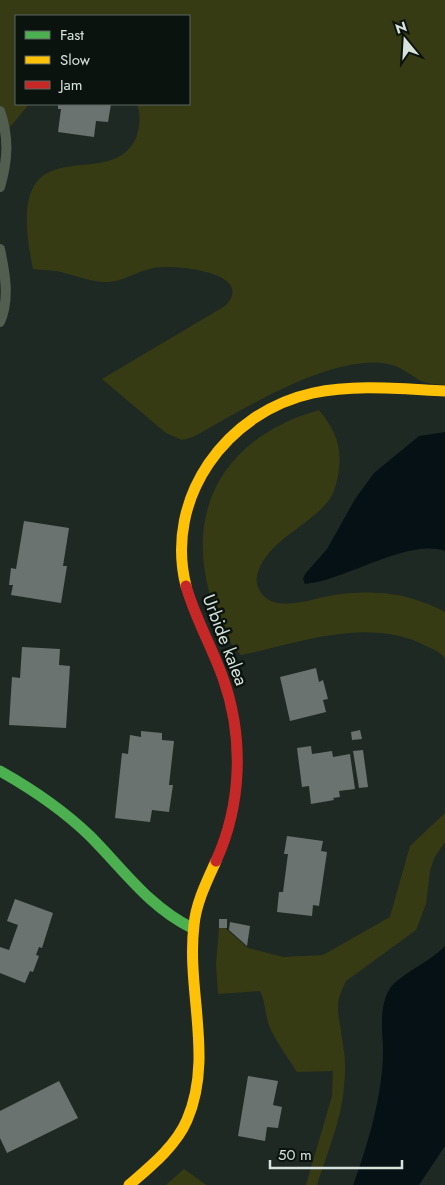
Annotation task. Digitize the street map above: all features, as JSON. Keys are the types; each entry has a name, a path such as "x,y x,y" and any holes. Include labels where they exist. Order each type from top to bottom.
{"street":[{"name":"Urbide kalea","path":"129,1185 156,1162 186,1123 199,1081 200,1041 194,992 192,928 228,831 234,805 236,731 227,690 192,605 183,574 183,520 188,498 197,476 220,446 239,428 279,403 313,393 349,390 445,391"},
{"path":"0,771 60,811 101,847 138,890 156,907 176,921 192,928"}],"lane":[{"path":"0,111 7,136 7,161 0,187"},
{"path":"0,249 6,283 3,314 0,322"}],"green space":[{"path":"0,0 445,0 445,385 422,381 406,371 382,363 360,363 336,368 285,388 193,437 182,440 166,433 102,379 225,306 232,294 230,285 222,278 209,273 177,267 153,268 109,282 89,280 56,271 33,269 27,221 31,192 44,175 62,168 104,162 122,154 136,138 139,125 137,105 190,105 190,15 15,15 15,105 28,105 11,126 0,133"},
{"path":"319,410 332,429 338,444 340,459 335,489 321,509 278,543 269,553 257,576 259,589 266,598 284,604 334,595 385,593 429,604 445,612 445,658 434,650 404,637 358,632 310,639 241,655 231,643 223,628 211,598 204,564 203,533 209,505 220,479 237,456 260,437 287,422"},
{"path":"445,813 445,842 434,858 430,871 426,904 416,930 346,981 339,997 338,1010 345,1068 343,1098 334,1136 317,1185 306,1185 332,1096 333,1071 297,1072 270,1028 260,991 218,994 216,965 219,928 225,928 248,948 283,957 323,955 390,917 410,846"},
{"path":"184,1169 206,1185 166,1185"}],"shaded area":[{"path":"445,432 445,551 430,549 413,550 376,561 338,576 305,584 303,579 305,574 327,549 355,499 374,473 419,436"},
{"path":"445,946 445,1146 419,1185 353,1185 364,1153 378,1099 383,1064 382,1016 387,993 396,982"}],"building":[{"path":"58,105 111,105 108,122 96,121 94,137 58,132 61,109 58,109"},
{"path":"24,521 69,528 63,566 67,566 61,603 11,595 13,585 9,585 11,568 16,569"},
{"path":"22,647 60,649 59,665 70,666 66,728 9,725 12,677 20,678"},
{"path":"316,668 319,682 323,680 328,699 323,700 326,712 290,721 280,677"},
{"path":"360,730 362,739 352,740 351,732"},
{"path":"141,731 162,733 162,740 174,741 169,785 173,785 169,812 152,810 150,822 115,818 122,753 128,754 130,735 141,737"},
{"path":"311,746 312,754 332,751 333,757 350,754 355,789 339,791 340,797 333,798 334,800 311,804 309,786 302,787 297,748"},
{"path":"363,750 368,787 359,788 353,751"},
{"path":"287,836 323,841 321,851 327,852 319,906 313,905 312,916 277,912 279,892 283,892 288,854 284,854"},
{"path":"15,899 53,913 42,948 39,947 36,955 39,956 33,972 30,971 25,983 0,973 0,947 9,950 18,925 7,921"},
{"path":"219,919 227,919 227,928 219,928"},
{"path":"230,922 250,926 247,946 229,930"},
{"path":"248,1076 278,1081 273,1105 282,1107 278,1128 267,1127 265,1141 238,1136"},
{"path":"59,1081 78,1118 7,1153 0,1138 0,1111"}],"traffic: fast":[{"path":"0,771 69,817 150,898 192,928"}],"traffic: slow":[{"path":"186,586 182,553 184,521 194,491 209,464 229,439 253,419 282,403 329,390 379,388 445,391"},
{"path":"129,1185 162,1156 176,1139 187,1120 195,1096 199,1048 193,974 194,925 199,900 216,861"}],"traffic: jam":[{"path":"186,586 230,700 237,747 235,794 231,817 216,861"}]}
